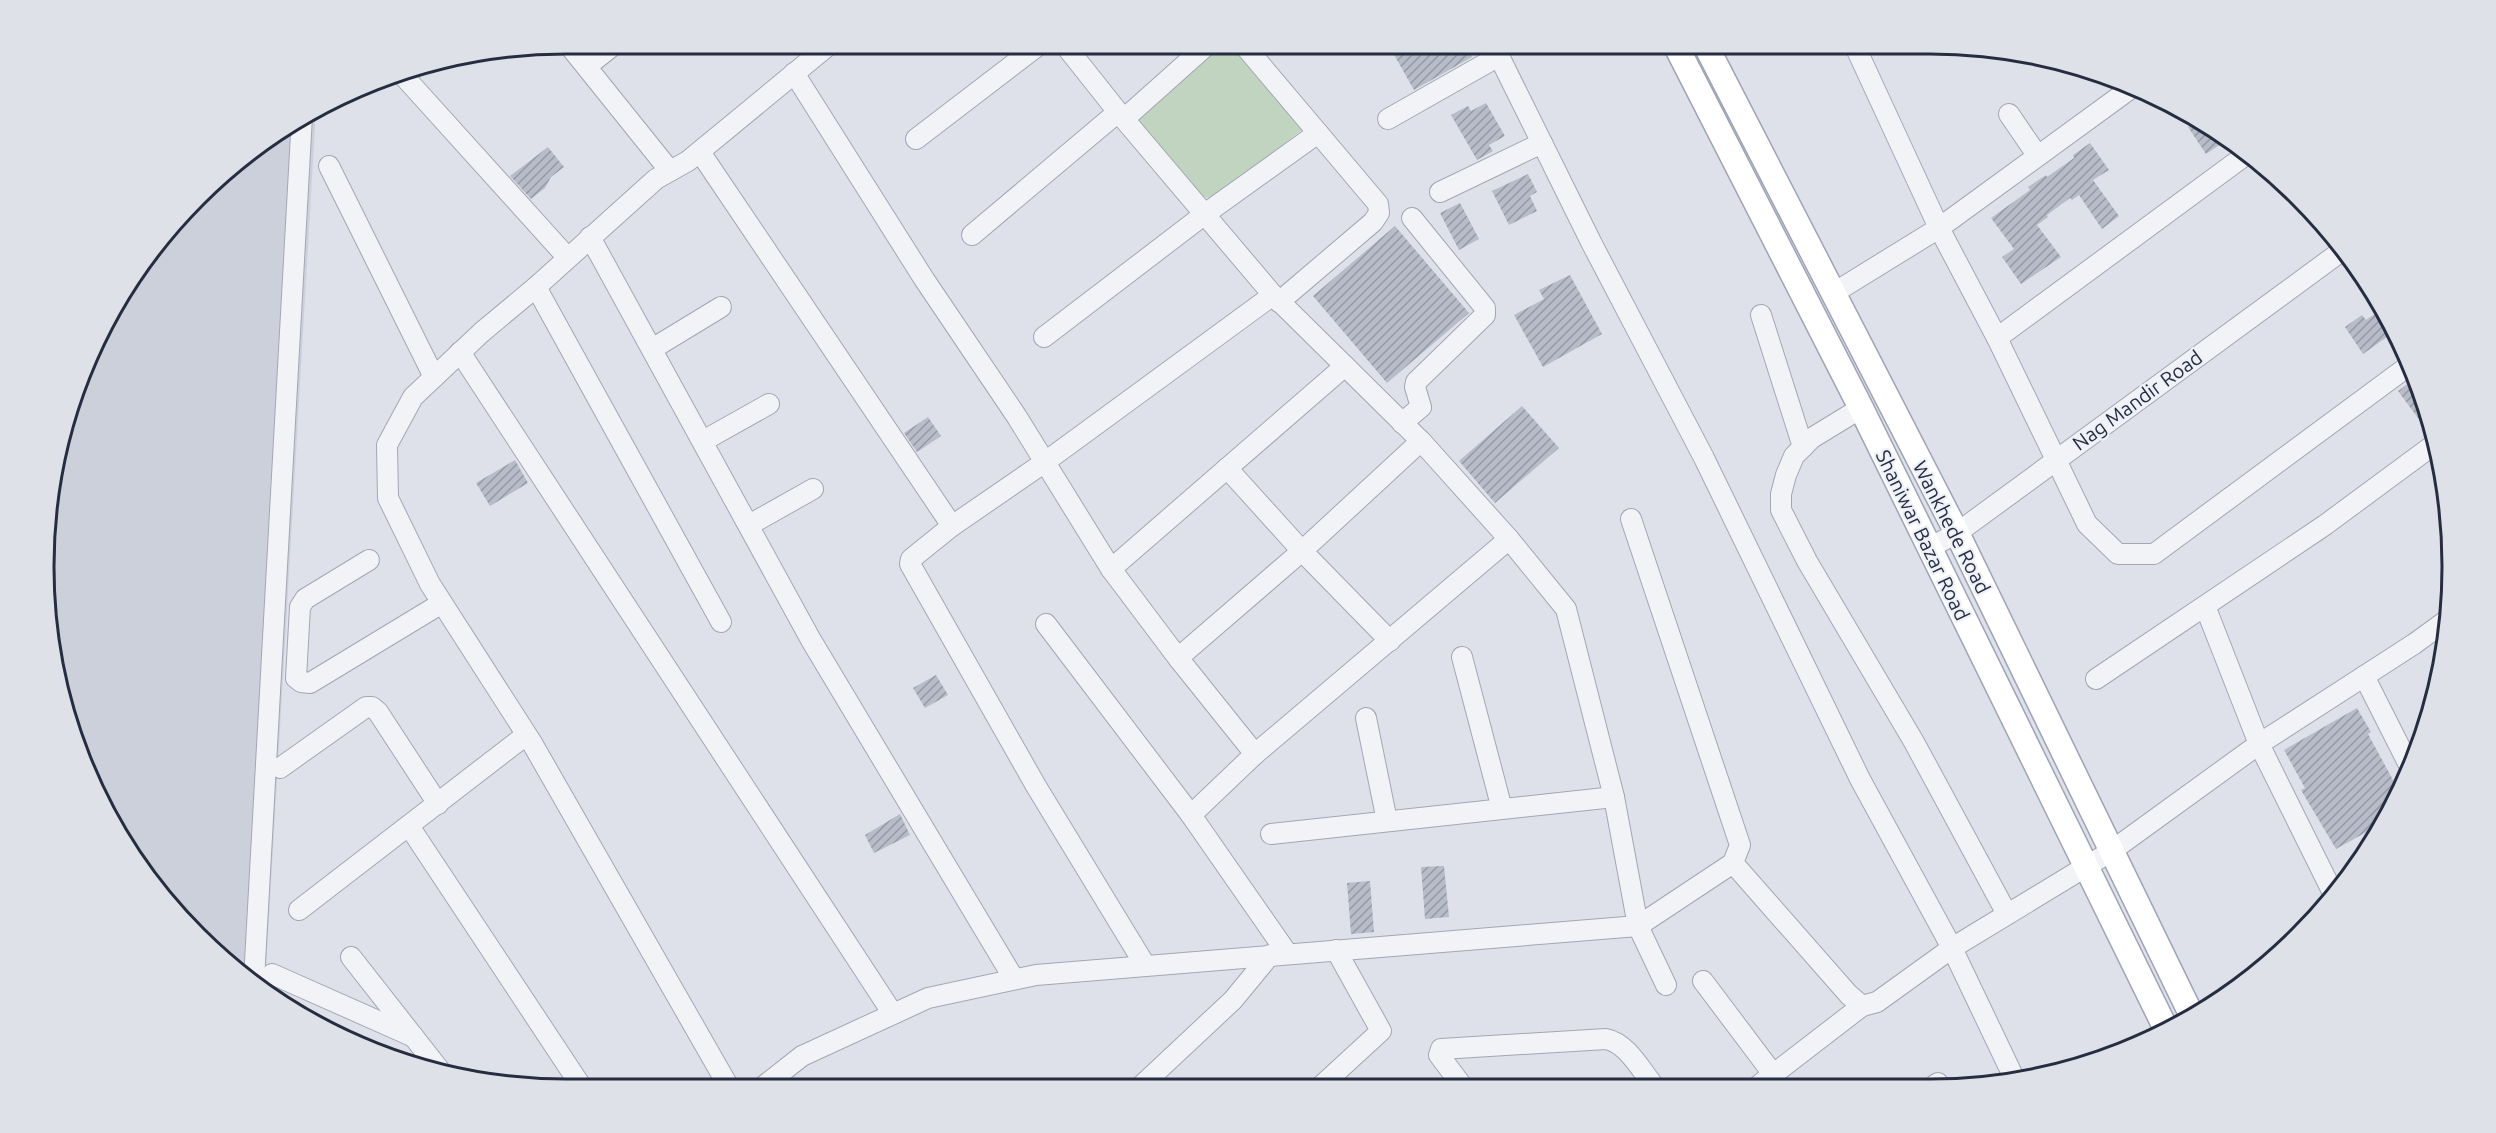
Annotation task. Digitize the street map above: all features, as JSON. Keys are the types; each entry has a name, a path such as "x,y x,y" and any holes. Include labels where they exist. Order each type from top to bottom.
{"main road":[{"name":"Shaniwar Bazar Road","path":"1681,54 1861,408 2163,1022"},
{"name":"Wankhede Road","path":"1710,54 1957,533 2110,852 2188,1009"}],"street":[{"path":"577,54 670,171"},
{"path":"587,66 602,54"},
{"path":"724,1079 526,735 430,584 388,498 387,445 413,397 460,352 656,179 699,152 818,54"},
{"path":"916,139 1027,54"},
{"path":"1073,54 1121,116 1276,298 1421,441 1509,539 1566,609 1614,797 1638,926 1666,985"},
{"path":"972,235 1196,54"},
{"path":"1145,965 1036,786 910,564 914,554 1276,298 1373,222 1379,213 1378,204 1251,54"},
{"path":"1388,119 1490,54"},
{"path":"1498,54 1592,244 1704,458 1860,779 1952,948 2011,1072"},
{"path":"1859,54 1939,228 2087,524 2118,554 2154,554 2403,370"},
{"path":"794,73 924,279 991,376 1111,569 1255,754"},
{"path":"407,80 567,257"},
{"path":"1832,294 1939,228 2125,93"},
{"path":"2009,114 2037,155"},
{"path":"301,128 263,977 414,1037"},
{"path":"1044,337 1205,214 1318,133"},
{"path":"1440,192 1542,143"},
{"path":"699,152 952,526"},
{"path":"1996,338 2240,159"},
{"path":"329,166 434,377"},
{"path":"1402,423 1421,407 1415,387 1416,382 1485,315 1485,308 1413,218"},
{"path":"590,237 812,640 1014,979"},
{"name":"Nag Mandir Road","path":"1929,548 1957,533 2336,255"},
{"path":"536,287 721,622"},
{"path":"652,349 721,307"},
{"path":"1761,315 1803,447"},
{"path":"460,352 893,1014"},
{"path":"1111,569 1345,366"},
{"path":"703,441 769,404"},
{"path":"1861,408 1812,438 1794,456 1781,494 1781,510 1788,528 1914,742 2007,914"},
{"path":"1178,658 1302,551 1421,441"},
{"path":"2096,679 2325,525 2428,449"},
{"path":"1227,468 1302,551 1390,641"},
{"path":"748,525 813,489"},
{"path":"775,1079 802,1056 928,998 1036,975 1638,926 1733,863 1740,845 1631,519"},
{"path":"1191,815 1255,754 1509,539"},
{"path":"369,560 305,599 300,607 296,678 301,682 310,683 442,603"},
{"path":"2205,606 2259,744 2330,886"},
{"path":"1046,624 1191,815 1278,954"},
{"path":"1767,1079 1862,1006 1877,1002 1952,948 2086,868 2259,744 2439,626"},
{"path":"1462,657 1502,809"},
{"path":"2364,676 2405,757"},
{"path":"280,768 366,707 372,707 378,712 438,804"},
{"path":"1366,718 1388,821"},
{"path":"299,910 526,735"},
{"path":"1271,834 1614,797"},
{"path":"409,826 576,1079"},
{"path":"1733,863 1822,966 1862,1006"},
{"path":"1329,1079 1381,1031 1336,950"},
{"path":"1149,1079 1233,1000 1278,954"},
{"path":"351,957 434,1062"},
{"path":"1703,981 1765,1079"},
{"path":"1457,1079 1439,1055 1441,1049 1606,1039 1622,1046 1648,1079"}],"shaded area":[{"path":"315,120 265,981 229,952 181,904 140,851 107,793 81,731 64,666 55,600 55,533 64,467 81,402 107,340 140,282 181,229 204,204 255,160 282,140"}],"green space":[{"path":"1205,54 1240,54 1303,129 1218,195 1209,198 1202,196 1137,119"}],"building":[{"path":"1394,54 1470,54 1472,57 1414,90"},
{"path":"1486,103 1505,136 1489,145 1493,151 1477,160 1451,115 1468,106 1471,111"},
{"path":"2190,126 2220,145 2206,154 2188,127"},
{"path":"2090,143 2109,170 2093,180 2119,216 2102,229 2079,195 2072,200 2070,198 2037,225 2061,257 2021,284 2002,257 2014,249 1991,218 2030,190 2028,187 2074,158 2073,155"},
{"path":"548,147 564,167 551,177 545,188 531,199 510,176"},
{"path":"1528,174 1537,192 1530,196 1537,211 1509,225 1492,191"},
{"path":"1460,203 1479,239 1459,250 1440,213"},
{"path":"1395,226 1469,313 1387,383 1313,296"},
{"path":"1570,275 1602,334 1543,367 1514,315 1544,299 1539,290"},
{"path":"2375,314 2387,337 2363,354 2345,327 2362,315 2366,320"},
{"path":"2408,384 2422,423 2398,391"},
{"path":"1522,406 1559,448 1495,503 1459,461"},
{"path":"928,417 941,436 917,452 904,433"},
{"path":"515,460 528,483 490,506 476,483"},
{"path":"936,675 948,695 925,708 913,688"},
{"path":"2357,708 2371,732 2368,734 2394,782 2368,831 2336,849 2301,790 2305,788 2284,750"},
{"path":"900,814 910,835 874,853 865,835"},
{"path":"1444,866 1449,917 1425,919 1421,867"},
{"path":"1370,881 1374,932 1351,934 1347,883"}]}
